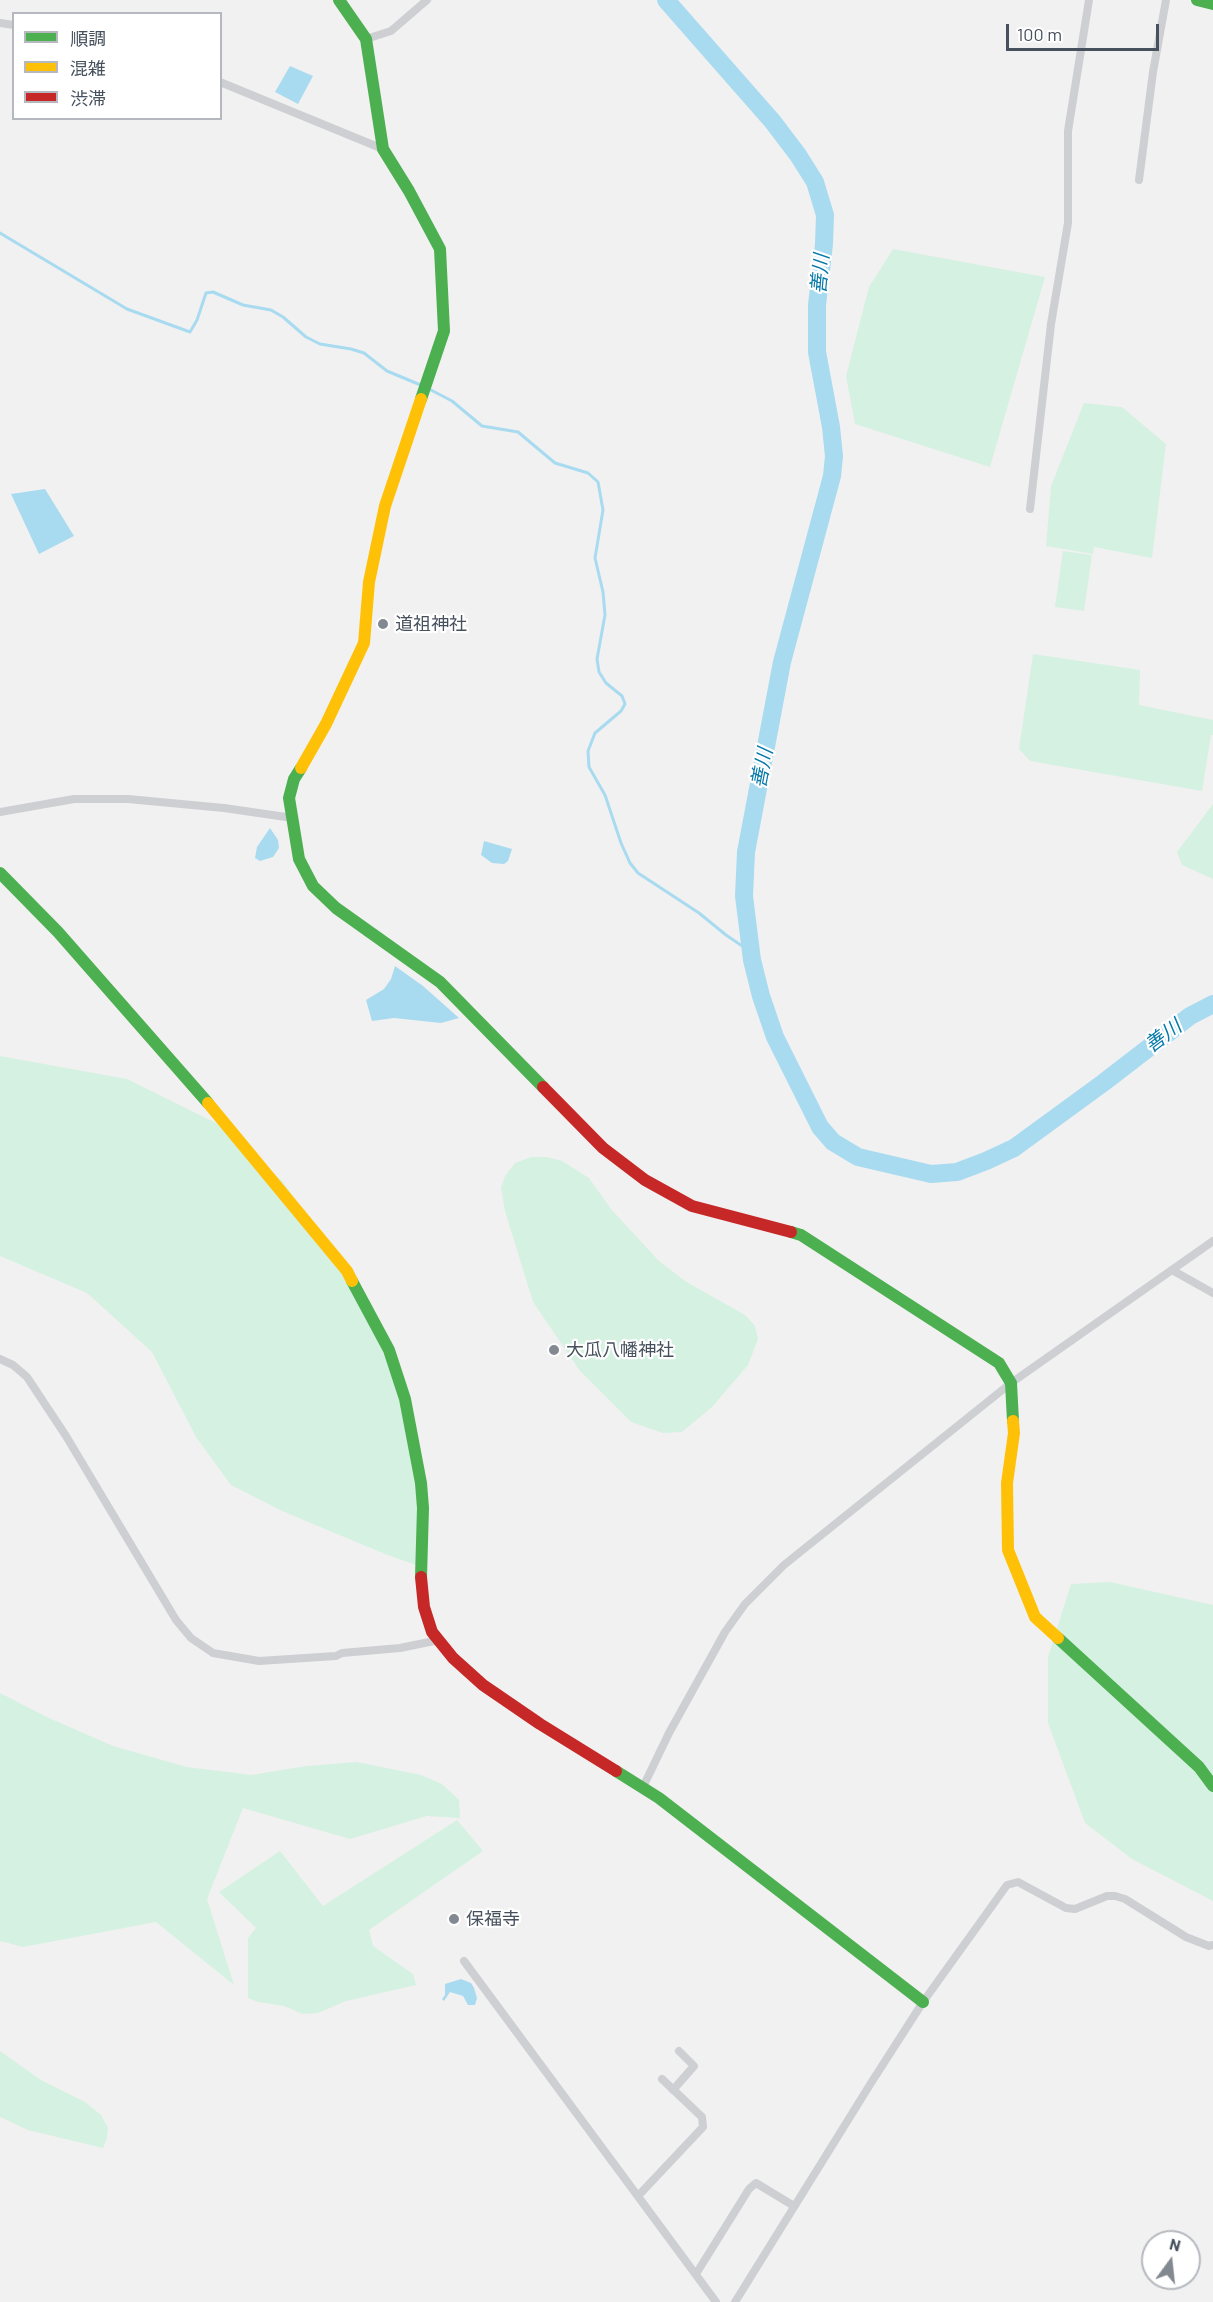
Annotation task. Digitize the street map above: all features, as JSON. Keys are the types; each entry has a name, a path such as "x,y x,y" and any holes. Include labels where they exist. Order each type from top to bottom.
{"street":[{"path":"339,0 366,39 382,148 410,191 440,249 444,331 384,506 369,582 364,643 326,724 294,779 289,798 299,859 313,885 336,908 440,982 603,1148 645,1180 692,1206 801,1235 999,1363 1011,1383 1014,1432 1007,1483 1008,1550 1035,1617 1199,1767 1213,1786"},
{"path":"366,39 391,31 427,0"},
{"path":"1030,509 1051,324 1068,223 1068,131 1089,0"},
{"path":"1139,180 1153,72 1166,0"},
{"path":"1197,0 1213,4"},
{"path":"222,83 382,148"},
{"path":"0,812 74,799 128,799 224,808 293,818"},
{"path":"0,873 58,932 218,1114 341,1263 362,1297 394,1362 405,1399 422,1483 424,1606 428,1624 453,1658 483,1685 540,1724 660,1798 923,2002"},
{"path":"643,1787 669,1733 719,1642 745,1604 784,1565 1011,1383 1213,1241"},
{"path":"1172,1270 1213,1293"},
{"path":"0,1359 13,1365 27,1377 66,1436 176,1620 191,1638 213,1653 258,1661 336,1656 342,1653 400,1648 439,1640"},
{"path":"735,2302 923,2002 1007,1885 1012,1882 1024,1885 1066,1908 1075,1909 1107,1896 1115,1896 1125,1899 1186,1936 1209,1946 1213,1945"},
{"path":"464,1961 716,2302"},
{"path":"673,2090 694,2066 679,2051"},
{"path":"638,2196 703,2127 702,2117 662,2079"},
{"path":"696,2274 749,2189 756,2183 794,2206"}],"green space":[{"path":"893,249 1045,277 990,467 855,424 846,376 869,287"},
{"path":"1084,403 1122,407 1166,444 1152,558 1094,547 1093,554 1046,546 1051,486"},
{"path":"1063,551 1092,555 1084,611 1055,607"},
{"path":"1033,654 1140,670 1139,705 1213,720 1213,735 1211,735 1202,791 1030,761 1019,749"},
{"path":"1213,804 1213,879 1182,865 1177,852"},
{"path":"0,1056 127,1079 216,1123 282,1181 365,1297 411,1400 425,1490 419,1566 282,1511 231,1485 196,1437 152,1352 87,1293 0,1256"},
{"path":"531,1157 547,1157 562,1161 589,1178 611,1209 658,1260 685,1281 745,1315 755,1326 758,1339 748,1365 712,1407 682,1432 663,1433 631,1422 580,1371 533,1302 505,1211 501,1188 505,1176 515,1163"},
{"path":"1110,1582 1213,1605 1213,1901 1132,1859 1085,1823 1048,1723 1048,1657 1071,1584"},
{"path":"0,1693 49,1718 113,1746 187,1767 251,1775 306,1766 357,1762 421,1775 442,1784 459,1800 460,1818 427,1816 350,1839 243,1808 207,1899 234,1985 156,1922 23,1947 0,1941"},
{"path":"457,1820 483,1851 369,1930 373,1946 413,1974 416,1985 346,2001 318,2013 303,2014 284,2006 248,1998 248,1938 256,1928 219,1892 280,1851 323,1906"},
{"path":"0,2051 41,2080 85,2102 101,2115 108,2128 103,2148 28,2130 0,2117"}],"water":[{"path":"290,66 313,76 298,104 275,92"},
{"path":"45,489 74,536 39,554 11,494"},
{"path":"270,828 278,840 279,848 273,857 260,861 255,858 257,847"},
{"path":"484,841 512,849 508,861 504,864 492,863 481,855"},
{"path":"395,966 423,986 459,1018 441,1023 394,1018 372,1021 366,1000 384,989 391,979"},
{"path":"461,1979 471,1983 474,1988 477,1998 475,2005 468,2005 463,1996 450,1992 444,2001 442,1999 445,1995 445,1984"}],"waterway":[{"name":"善川","path":"666,0 773,122 798,155 815,182 825,215 817,305 817,352 831,427 834,456 832,476 782,662 746,852 744,896 752,960 761,996 775,1037 820,1127 833,1142 858,1157 931,1174 957,1172 1014,1148 1190,1016 1213,1004"},
{"path":"0,233 127,309 190,332 197,320 206,293 213,292 243,305 271,310 306,337 320,344 364,353 387,371 423,386"},
{"path":"429,389 452,401 482,426 518,432 555,463 588,473 598,482 603,510 595,558 603,592 605,615 597,659 599,672 606,683 622,696 625,704 621,711 595,733 588,751 589,767 605,795 630,863 638,873 699,913 751,952"}],"traffic: fast":[{"path":"339,0 366,39 383,149 440,249 444,331 421,399"},
{"path":"1197,0 1213,4"},
{"path":"301,768 294,779 289,798 299,859 313,886 336,908 440,982 543,1087"},
{"path":"0,873 58,932 208,1103"},
{"path":"791,1232 801,1235 999,1363 1011,1383 1013,1421"},
{"path":"352,1281 389,1350 405,1399 421,1483 423,1508 421,1577"},
{"path":"1058,1638 1199,1767 1213,1786"},
{"path":"616,1771 659,1798 923,2002"}],"traffic: slow":[{"path":"301,768 326,724 364,643 369,582 385,506 421,399"},
{"path":"208,1103 347,1271 352,1281"},
{"path":"1013,1421 1014,1433 1007,1483 1008,1550 1035,1617 1058,1638"}],"traffic: jam":[{"path":"543,1087 603,1148 645,1180 692,1206 791,1232"},
{"path":"421,1577 424,1607 432,1632 453,1658 483,1685 616,1771"}],"place":[{"name":"道祖神社","path":"383,624"},
{"name":"大瓜八幡神社","path":"554,1350"},
{"name":"保福寺","path":"454,1919"}]}
